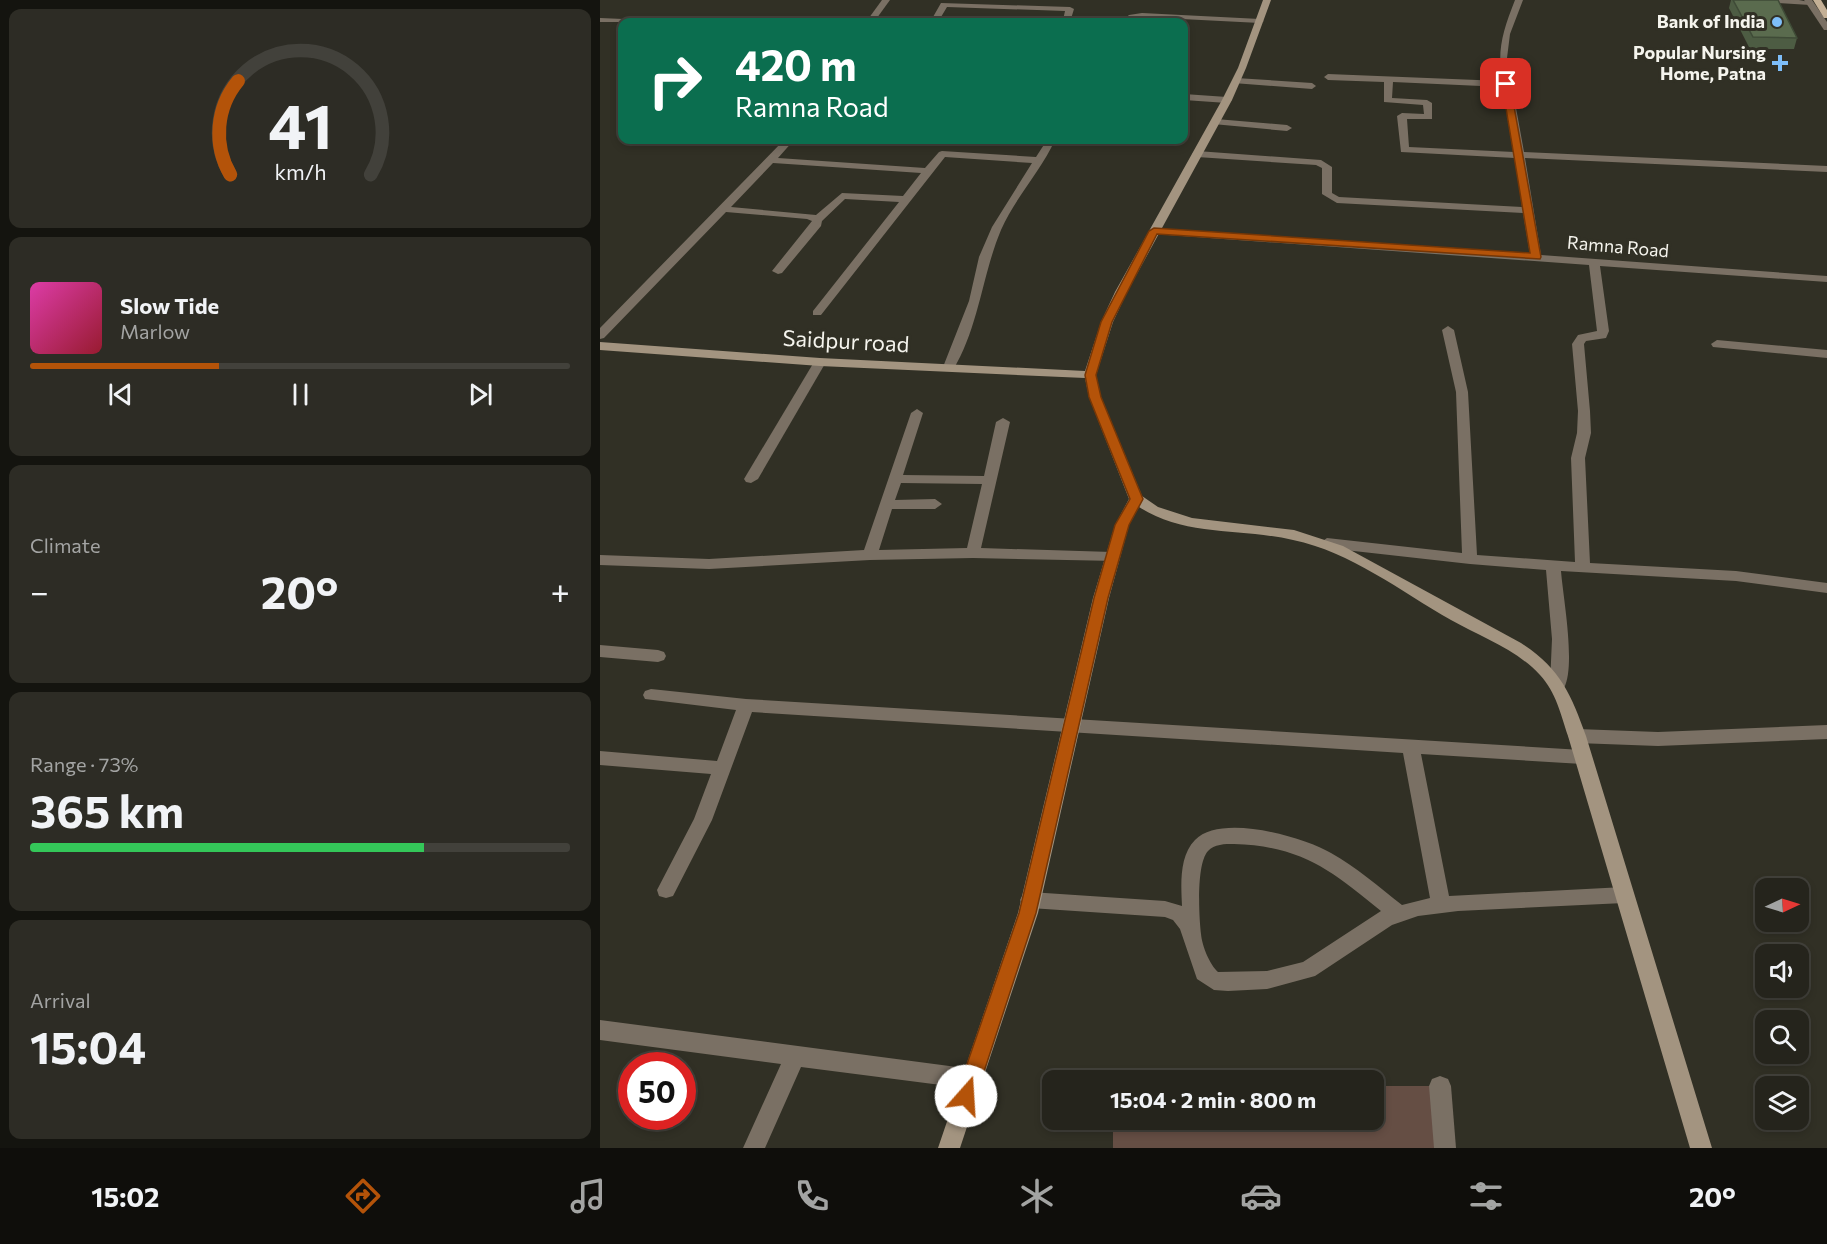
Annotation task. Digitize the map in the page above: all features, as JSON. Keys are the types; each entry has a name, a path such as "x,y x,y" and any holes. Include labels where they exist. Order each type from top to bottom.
{"main road":[{"path":"1267,0 1227,100 1154,231 1107,322 1090,375 1095,397 1136,499 1151,511 1173,519 1291,535 1327,543 1362,560 1527,655 1558,684 1577,736 1701,1148"},
{"path":"1824,0 1827,4"},
{"path":"1812,1 1827,15"},
{"name":"Saidpur road","path":"600,346 820,362 1090,375"},
{"path":"949,1148 1030,900 1112,556 1122,525 1136,499"}],"street":[{"path":"873,18 886,0"},
{"path":"1519,0 1503,46 1506,84 1536,257"},
{"path":"1760,0 1812,1 1827,28"},
{"path":"1131,18 1136,15 1143,3"},
{"path":"937,18 944,5 1070,9 1067,18"},
{"path":"1136,15 1260,21"},
{"path":"600,20 618,21"},
{"path":"1328,77 1506,84"},
{"path":"1389,79 1387,100 1427,103 1429,117 1402,116 1404,150 1827,169"},
{"path":"1236,81 1312,86"},
{"path":"1188,97 1227,100"},
{"path":"1216,122 1287,128"},
{"path":"600,335 785,144"},
{"path":"949,367 975,301 985,257 997,227 1048,144"},
{"path":"1197,153 1318,162 1327,167 1327,194 1337,200 1529,210"},
{"path":"817,313 903,199 942,154 1038,160"},
{"path":"771,160 927,171"},
{"path":"778,271 817,224 817,220 842,196 903,199"},
{"path":"721,209 809,216 817,220"},
{"name":"Ramna Road","path":"1154,231 1827,279"},
{"path":"1583,567 1578,458 1584,433 1578,344 1582,338 1597,336 1603,332 1594,261"},
{"path":"1448,330 1462,392 1470,559"},
{"path":"1717,344 1827,354"},
{"path":"751,479 820,362"},
{"path":"870,555 917,413"},
{"path":"973,554 1003,422"},
{"path":"895,478 990,480"},
{"path":"886,506 935,504"},
{"path":"1327,543 1470,559 1666,574 1736,576 1827,588"},
{"path":"600,560 709,564 870,555 1112,556"},
{"path":"1553,564 1561,644 1558,684"},
{"path":"600,651 658,656"},
{"path":"651,695 746,705 1582,757"},
{"path":"666,890 704,820 746,705"},
{"path":"1577,736 1658,739 1827,732"},
{"path":"1411,747 1441,905"},
{"path":"600,758 722,768"},
{"path":"1192,936 1192,889 1196,857 1198,850 1208,840 1220,837 1272,838 1300,846 1325,858 1399,914"},
{"path":"1030,900 1165,909 1180,914 1188,925 1204,973 1214,981 1228,982 1267,980 1308,970 1386,918 1418,908 1624,895"},
{"path":"600,1030 972,1079"},
{"path":"754,1148 795,1056"},
{"path":"1440,1086 1445,1148"}],"shaded area":[{"path":"1384,1086 1440,1086 1447,1148 1113,1148 1113,1130 1384,1130"}],"building":[{"path":"1733,0 1778,0 1797,38 1753,37"}],"place":[{"name":"Bank of India","path":"1777,22"},
{"name":"Popular Nursing Home, Patna","path":"1780,63"}],"route":[{"path":"966,1096 1028,913 1101,598 1122,525 1136,499 1095,397 1090,375 1107,322 1121,292 1154,231 1536,257 1506,84"}]}
